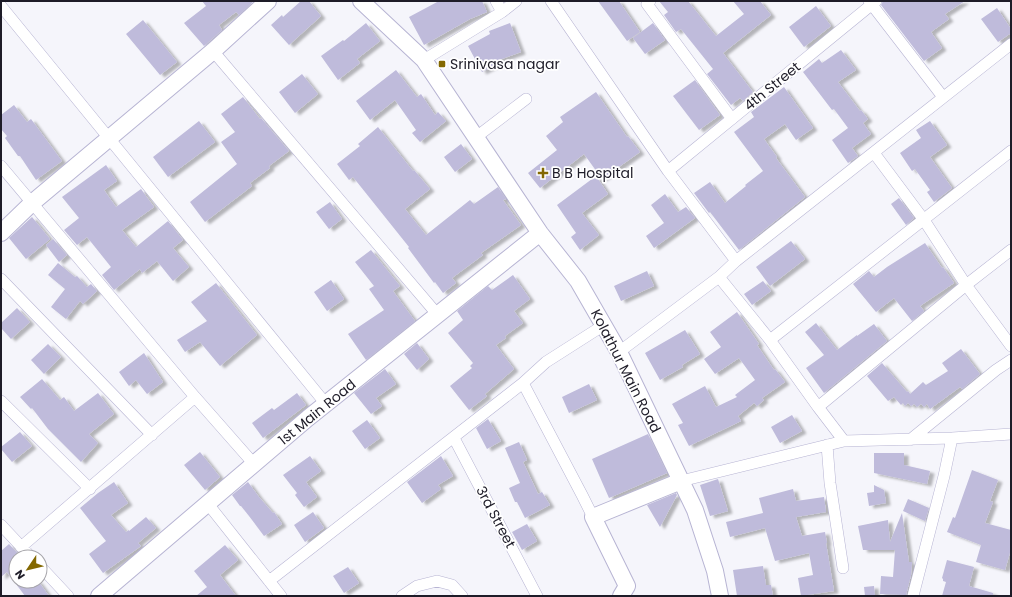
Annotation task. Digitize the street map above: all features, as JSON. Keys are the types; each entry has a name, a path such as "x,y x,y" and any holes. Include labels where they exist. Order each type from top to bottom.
{"street":[{"name":"Kolathur Main Road","path":"361,1 424,60 540,233 578,281 619,352 695,510 715,571 720,596"},
{"path":"496,1 502,12"},
{"path":"424,60 502,12 516,1"},
{"path":"552,1 668,171 736,261"},
{"path":"650,1 647,4 732,118"},
{"path":"1,233 32,203 213,51 265,2"},
{"path":"872,2 943,97"},
{"name":"4th Street","path":"668,171 872,2"},
{"path":"1,6 326,404"},
{"path":"619,352 719,277 736,261 1011,44"},
{"path":"213,51 438,314"},
{"path":"476,138 526,99"},
{"path":"770,340 1011,151"},
{"path":"874,153 924,220 966,285 1011,346"},
{"path":"1,166 195,397 254,464"},
{"name":"1st Main Road","path":"99,596 326,404 540,233"},
{"path":"818,407 966,285 1011,250"},
{"path":"719,277 770,340 844,441"},
{"path":"1,279 152,435"},
{"path":"269,581 454,438 523,383 546,362 604,325"},
{"path":"910,440 996,370 1011,360"},
{"path":"523,383 582,495 627,586 621,596"},
{"path":"1,525 21,547 195,397"},
{"path":"1,401 90,489"},
{"path":"593,517 681,481 844,441 910,440 1011,434"},
{"name":"3rd Street","path":"454,438 537,596"},
{"path":"913,596 944,476 952,438"},
{"path":"827,445 830,483 843,568"},
{"path":"208,504 281,596"},
{"path":"48,575 68,596"},
{"path":"402,596 416,586 437,582 452,585 462,596"}],"building":[{"path":"202,1 254,1 239,15 236,12 219,25 222,30 204,46 184,23 206,6"},
{"path":"301,1 309,1 321,16 289,45 271,25 282,15 283,17"},
{"path":"439,1 482,1 487,12 470,19 424,45 409,17"},
{"path":"598,1 619,1 640,32 627,41"},
{"path":"659,1 688,1 716,36 744,14 733,1 760,1 771,15 723,53 753,92 743,101 740,98 731,105 707,74 713,69 681,29 676,32 664,15 668,12"},
{"path":"883,1 965,1 945,14 949,19 931,32 942,48 924,61 881,5"},
{"path":"816,6 831,26 804,47 789,27"},
{"path":"997,8 1011,29 1011,33 998,42 981,19"},
{"path":"143,20 177,62 160,75 126,34"},
{"path":"366,23 380,41 357,59 360,63 338,80 321,56 343,40 344,41"},
{"path":"510,23 521,52 499,60 501,62 482,72 468,46 490,34 489,31"},
{"path":"653,23 665,40 645,54 633,38"},
{"path":"841,50 856,70 838,82 868,119 863,123 871,134 852,148 858,156 848,163 832,140 848,128 803,72 819,59 822,63"},
{"path":"396,70 417,97 421,94 435,115 438,112 446,121 420,142 412,133 416,130 395,100 370,120 356,101"},
{"path":"302,74 318,94 295,113 279,92"},
{"path":"695,80 720,115 699,130 673,96"},
{"path":"784,87 813,128 796,140 785,124 764,139 805,197 739,250 694,193 710,182 725,203 763,171 734,132 754,117 751,112"},
{"path":"596,92 627,137 628,136 640,152 602,179 584,154 540,188 528,173 557,150 546,136 563,122 560,117"},
{"path":"243,97 260,119 261,118 289,151 250,183 252,186 205,222 190,202 237,164 221,142 235,132 221,114"},
{"path":"14,105 27,122 31,119 62,161 36,180 20,156 18,156 5,138 7,136 1,129 1,115"},
{"path":"199,121 215,142 168,177 153,157"},
{"path":"930,121 947,145 930,157 952,188 934,202 927,192 930,190 915,169 912,171 900,153 921,138 916,130"},
{"path":"378,127 413,171 414,170 430,189 405,209 426,235 470,200 474,204 498,187 506,199 503,200 521,225 481,253 483,255 452,278 456,283 443,293 408,248 409,247 353,177 349,180 337,164 360,146 358,144"},
{"path":"461,144 472,159 455,172 444,157"},
{"path":"106,165 117,181 104,190 116,207 141,189 154,207 122,230 136,247 168,221 183,240 173,248 189,267 173,281 157,261 142,273 140,269 114,290 102,275 111,267 87,237 77,245 64,230 79,218 62,197"},
{"path":"596,176 608,194 582,213 599,235 580,250 571,237 576,233 557,205"},
{"path":"665,194 678,212 686,207 695,218 654,248 646,236 664,223 651,205"},
{"path":"899,198 914,218 906,225 891,204"},
{"path":"330,202 342,219 329,229 316,212"},
{"path":"32,217 50,239 26,259 9,238"},
{"path":"53,239 67,255 59,262 46,245"},
{"path":"791,241 805,259 770,286 756,267"},
{"path":"925,243 954,283 920,306 924,311 912,321 894,298 876,312 853,284 869,271 874,277"},
{"path":"371,250 400,286 393,291 415,321 366,360 348,334 384,310 369,289 374,286 355,262"},
{"path":"58,263 75,277 77,276 87,287 91,284 97,291 83,304 80,301 66,319 51,307 65,289 48,275"},
{"path":"647,271 654,286 621,301 614,286"},
{"path":"513,275 530,299 514,311 523,323 505,336 506,338 496,345 514,369 485,394 487,396 469,410 450,386 472,368 470,366 473,363 448,333 463,320 457,311 488,286 492,290"},
{"path":"331,280 344,299 327,311 314,292"},
{"path":"763,281 771,291 752,305 744,294"},
{"path":"216,283 257,335 220,366 200,342 185,352 177,340 207,321 191,302"},
{"path":"17,308 30,322 11,339 1,328 1,323"},
{"path":"737,312 759,344 757,345 774,370 775,369 785,382 762,398 764,400 757,406 754,403 738,416 741,421 689,446 678,425 683,423 672,404 705,386 716,407 737,397 735,395 755,380 739,358 715,374 704,359 721,347 710,332"},
{"path":"816,323 837,350 874,324 887,341 824,393 806,368 824,355 805,332"},
{"path":"685,330 700,354 682,365 683,367 660,380 645,353"},
{"path":"417,343 429,359 417,370 404,354"},
{"path":"48,344 61,357 44,374 31,360"},
{"path":"961,349 980,374 962,389 960,387 930,409 927,404 924,407 921,404 917,407 914,404 911,406 908,403 905,406 903,403 901,405 894,397 888,401 867,376 882,363 910,394 923,382 926,385 948,371 942,363"},
{"path":"144,353 163,382 147,394 136,380 129,386 119,372"},
{"path":"385,369 396,384 376,398 382,406 371,414 354,393"},
{"path":"42,379 60,400 64,397 74,411 98,393 114,414 89,434 98,443 81,462 48,429 32,408 31,409 20,397"},
{"path":"589,384 597,400 569,413 562,397"},
{"path":"297,393 306,405 263,438 252,423 272,408 274,410"},
{"path":"792,415 802,431 780,443 771,427"},
{"path":"488,419 501,441 487,449 476,428"},
{"path":"367,420 380,438 365,449 352,431"},
{"path":"20,432 32,446 12,462 1,447"},
{"path":"648,434 667,473 609,498 592,459"},
{"path":"519,442 527,460 523,462 538,494 542,492 550,505 525,518 517,502 515,502 509,488 520,483 505,448"},
{"path":"200,452 220,477 205,490 184,465"},
{"path":"874,453 904,453 904,465 930,471 927,484 874,473"},
{"path":"310,456 321,471 306,482 317,497 304,507 295,495 297,493 283,475"},
{"path":"441,456 453,476 438,485 441,489 422,503 407,482"},
{"path":"972,470 998,480 990,501 993,502 985,523 1011,530 1011,549 1005,570 976,562 981,545 947,532 953,517 955,518"},
{"path":"718,479 728,511 710,516 700,485"},
{"path":"114,482 128,503 111,515 126,532 146,517 156,528 138,543 141,546 103,573 89,554 106,541 80,508"},
{"path":"248,482 259,497 273,513 274,512 282,524 264,536 232,495"},
{"path":"874,485 884,490 886,503 869,506 867,493 874,492"},
{"path":"793,489 796,501 824,497 826,512 796,517 802,536 825,532 834,591 801,596 798,578 813,575 809,553 775,561 765,528 730,537 726,522 763,513 759,498"},
{"path":"676,493 677,495 660,527 647,505"},
{"path":"908,499 929,508 925,521 903,511"},
{"path":"313,512 324,528 305,542 294,525"},
{"path":"902,513 909,562 912,562 911,575 906,595 880,594 881,576 893,577 895,550 863,550 858,526 888,520 890,542"},
{"path":"527,524 537,541 522,550 512,532"},
{"path":"9,544 14,549 8,549 8,573 7,572 1,577 1,551"},
{"path":"225,545 238,560 220,575 236,596 196,596 207,587 194,571"},
{"path":"947,560 974,567 969,586 993,593 993,596 942,596 946,582 943,581 942,578"},
{"path":"763,566 766,585 771,585 773,596 737,596 733,570"},
{"path":"348,567 359,583 344,593 333,576"},
{"path":"874,586 875,596 865,596 864,587"},
{"path":"20,589 44,589 49,596 25,596"}],"place":[{"name":"Srinivasa nagar","path":"442,64"},
{"name":"B B Hospital","path":"543,173"}]}
